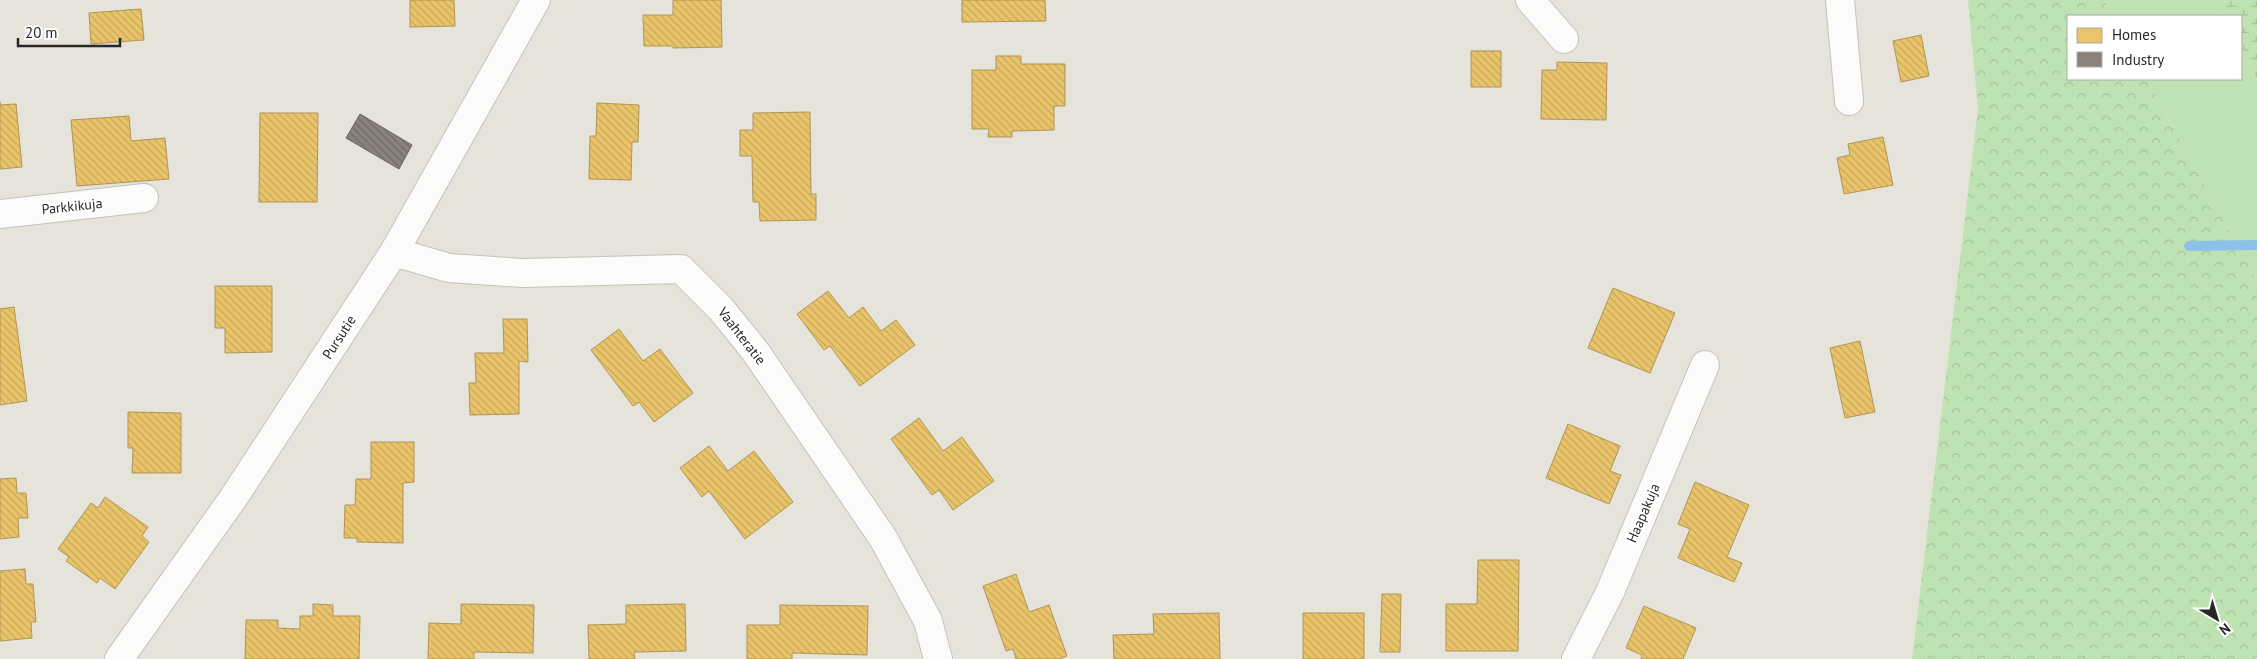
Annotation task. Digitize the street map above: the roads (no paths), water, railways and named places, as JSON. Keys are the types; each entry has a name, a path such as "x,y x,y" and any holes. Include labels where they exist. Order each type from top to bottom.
{"street":[{"name":"Pursutie","path":"119,659 234,497 394,252 536,0"},
{"path":"1530,0 1564,39"},
{"path":"1840,0 1849,101"},
{"name":"Parkkikuja","path":"0,214 144,198"},
{"name":"Vaahteratie","path":"394,252 449,268 523,273 682,269 721,309 755,351 883,538 928,621 938,659"},
{"name":"Haapakuja","path":"1576,659 1610,592 1705,365"}],"waterway":[{"path":"2189,246 2257,245"}]}
